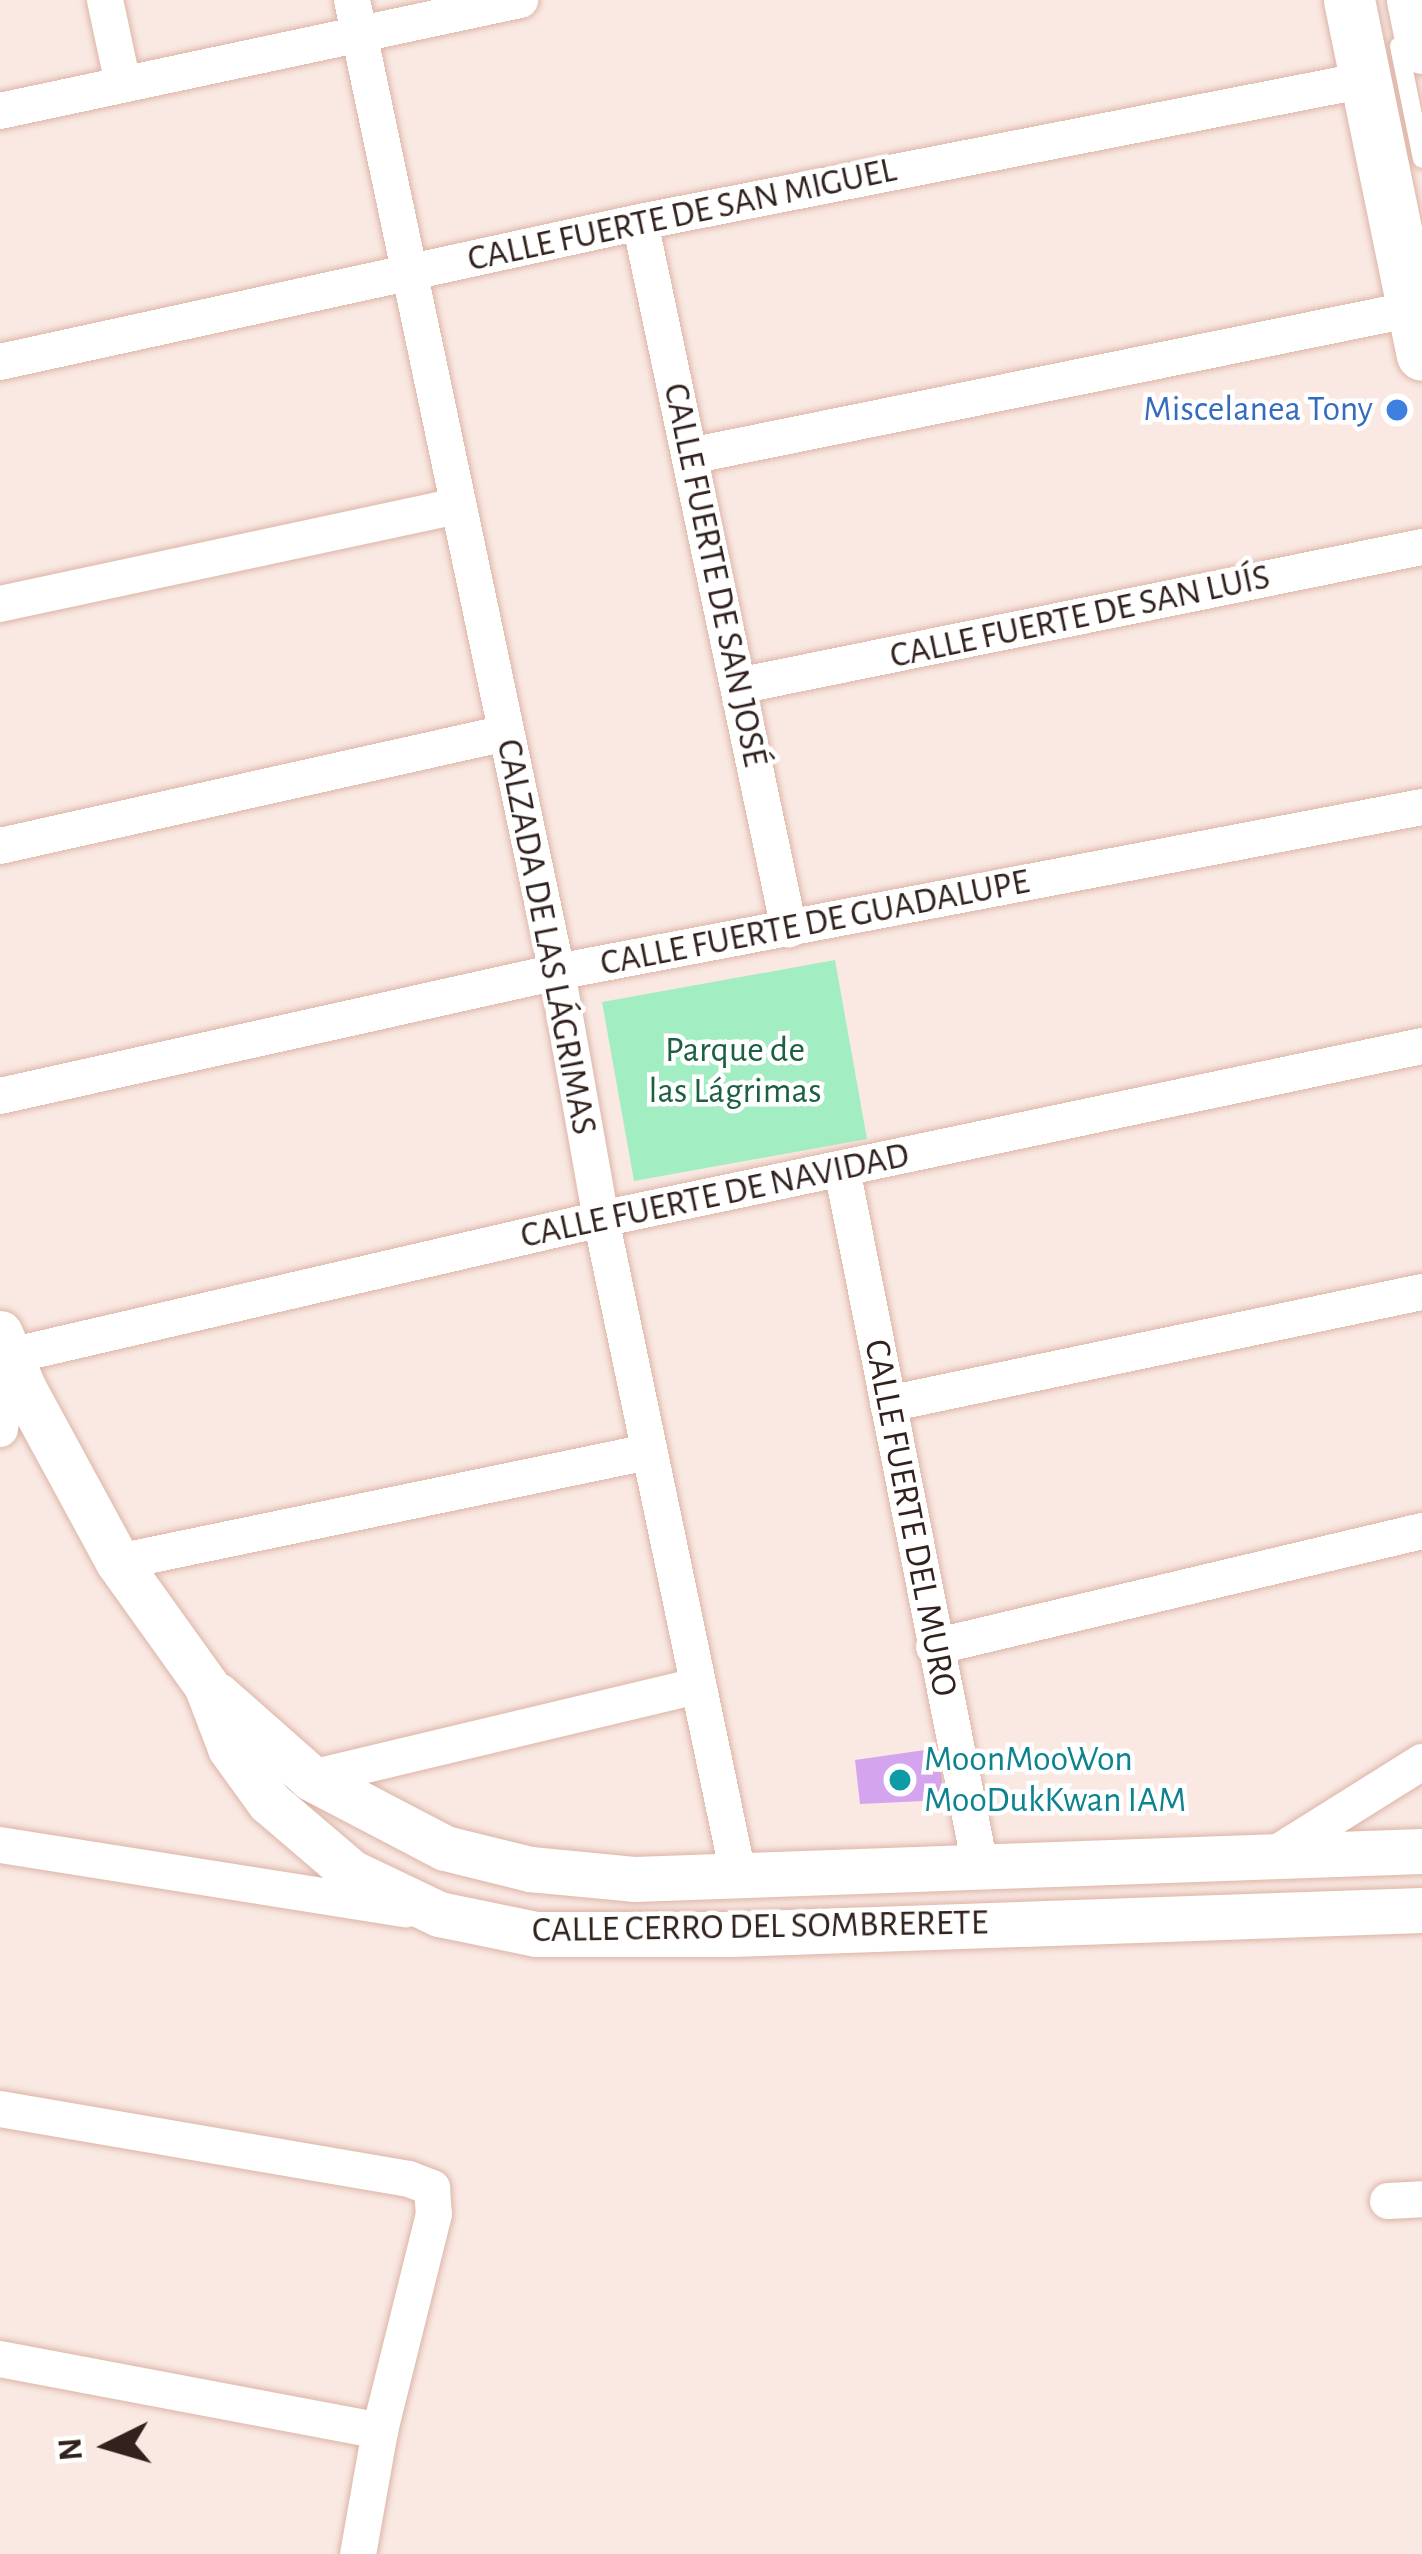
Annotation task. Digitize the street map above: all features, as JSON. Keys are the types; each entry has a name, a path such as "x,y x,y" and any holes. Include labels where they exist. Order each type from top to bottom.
{"main road":[{"path":"1349,0 1419,309"}],"street":[{"path":"105,0 123,84"},
{"path":"0,111 123,84 356,16 520,0"},
{"name":"CALZADA DE LAS LÁGRIMAS","path":"356,16 557,971 601,1219 738,1874"},
{"name":"CALLE FUERTE DE SAN MIGUEL","path":"0,362 640,222 1366,80"},
{"name":"CALLE FUERTE DE SAN JOSÉ","path":"640,222 789,929"},
{"path":"690,456 1419,309"},
{"path":"0,604 458,506"},
{"name":"CALLE FUERTE DE SAN LUÍS","path":"738,686 1422,547"},
{"path":"0,846 506,733"},
{"name":"CALLE FUERTE DE GUADALUPE","path":"0,1096 557,971 1422,807"},
{"name":"CALLE FUERTE DE NAVIDAD","path":"5,1344 1422,1046"},
{"name":"CALLE FUERTE DEL MURO","path":"842,1169 980,1866"},
{"path":"888,1404 1422,1292"},
{"path":"0,1429 5,1344"},
{"name":"CALLE CERRO DEL SOMBRERETE","path":"5,1344 118,1562 206,1685 311,1778 446,1848 530,1869 634,1879 1422,1850"},
{"path":"118,1562 648,1452"},
{"path":"934,1647 1422,1532"},
{"name":"CALLE CERRO DEL SOMBRERETE","path":"206,1685 230,1748 269,1802 351,1872 439,1914 536,1934 732,1934 1422,1910"},
{"path":"311,1778 698,1686"},
{"path":"1269,1858 1422,1762"},
{"path":"0,1845 439,1914"},
{"path":"0,2109 410,2179 432,2188 434,2214 380,2431 358,2554"},
{"path":"0,2359 380,2431"}],"lane":[{"path":"1368,0 1419,309"},
{"path":"1410,23 1422,158"}],"green space":[{"name":"Parque de las Lágrimas","path":"835,960 867,1139 634,1181 602,1002"}],"building":[{"name":"MoonMooWon MooDukKwan IAM","path":"939,1748 944,1800 860,1804 855,1760"}],"place":[{"name":"Miscelanea Tony","path":"1397,410"},
{"name":"MoonMooWon MooDukKwan IAM","path":"900,1780"}]}
